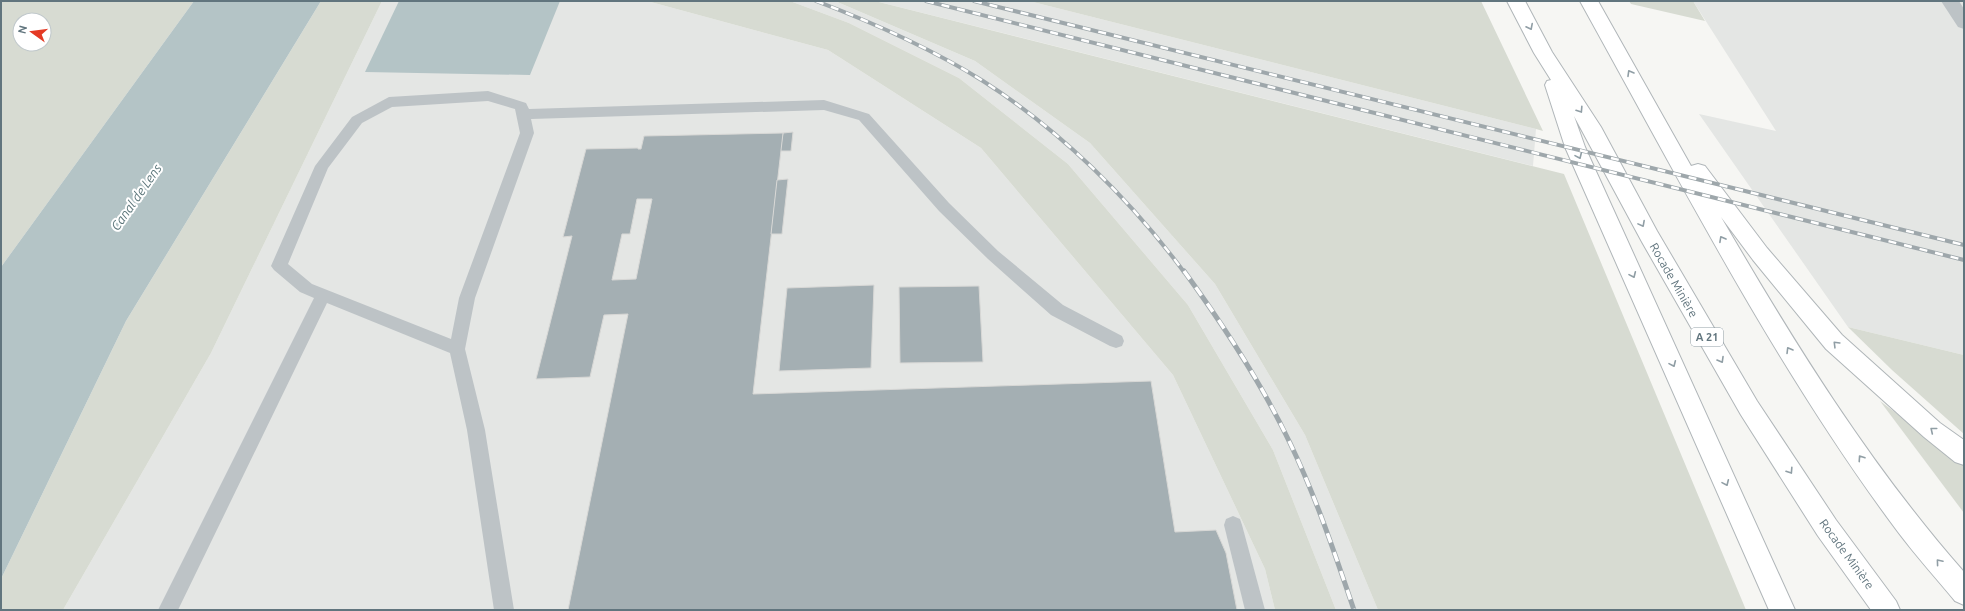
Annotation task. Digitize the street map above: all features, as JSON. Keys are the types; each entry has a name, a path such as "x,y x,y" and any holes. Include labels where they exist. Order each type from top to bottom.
{"highway":[{"name":"Rocade Minière","path":"1516,1 1543,53 1591,127 1649,236 1749,408 1827,528 1887,610"},
{"path":"1589,1 1732,256 1802,373 1899,514 1964,592"},
{"path":"1543,53 1575,147 1782,610"},
{"path":"1649,106 1760,254 1834,342 1932,430 1964,454"}],"street":[{"path":"1950,1 1964,23"}],"lane":[{"path":"457,349 306,288 279,266 322,166 357,120 389,102 488,96 521,106 523,114 527,133 468,298 457,349 476,430 504,610"},
{"path":"523,114 824,105 864,117 944,207 993,255 1057,310 1116,341"},
{"path":"168,610 323,295"},
{"path":"1233,525 1255,610"}],"shaded area":[{"path":"1,1 194,1 1,267"},
{"path":"321,1 382,1 211,353 63,610 1,610 1,579 126,321"},
{"path":"382,1 647,1 828,50 981,148 1173,375 1265,569 1275,610 63,610 211,353"},
{"path":"647,1 790,1 849,23 959,78 1068,164 1188,305 1273,450 1336,610 1275,610 1265,569 1173,375 981,148 828,50"},
{"path":"790,1 835,1 975,61 1090,143 1215,284 1305,435 1378,610 1336,610 1273,450 1188,305 1068,164 959,78 849,23"},
{"path":"835,1 875,1 1564,174 1746,610 1378,610 1305,435 1215,284 1090,143 975,61"},
{"path":"875,1 1029,1 1536,129 1533,166"},
{"path":"1029,1 1481,1 1543,131 1536,129"},
{"path":"1629,1 1693,1 1705,21 1631,4"},
{"path":"1693,1 1964,1 1964,355 1848,327 1699,114 1776,131"},
{"path":"1848,327 1964,355 1964,434 1892,370"},
{"path":"1880,401 1964,464 1964,513"}],"water":[{"name":"Canal de Lens","path":"194,1 321,1 126,321 1,579 1,267"},
{"path":"399,1 560,1 530,75 365,72"}],"building":[{"path":"793,132 791,151 780,151 783,133"},
{"path":"783,133 753,394 1151,381 1175,532 1216,530 1226,553 1237,610 568,610 628,314 604,315 590,377 536,379 572,236 563,237 586,149 641,149 644,136","holes":["637,199 652,199 636,279 612,280 622,234 630,234"]},
{"path":"788,179 782,234 771,234 777,180"},
{"path":"874,285 871,368 779,371 787,288"},
{"path":"979,286 983,362 900,363 899,287"}],"railway":[{"path":"816,1 880,27 922,47 963,69 1012,100 1066,144 1117,192 1141,218 1184,272"},
{"path":"926,1 1964,260"},
{"path":"974,1 1964,245"},
{"path":"1184,271 1241,355 1279,420 1317,505 1354,610"}]}
